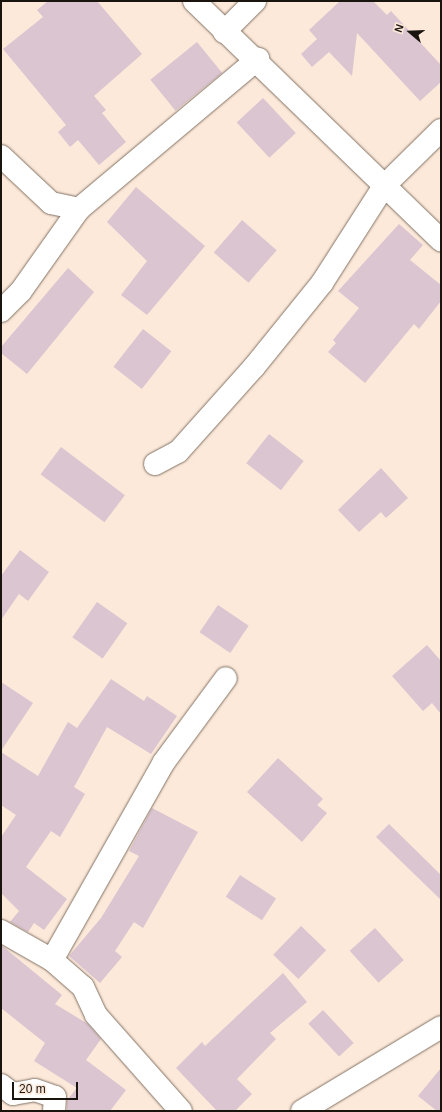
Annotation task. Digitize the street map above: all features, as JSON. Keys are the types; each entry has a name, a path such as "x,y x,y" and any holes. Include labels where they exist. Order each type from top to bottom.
{"street":[{"path":"194,1 224,32 258,59 384,186 441,240"},
{"path":"224,32 255,1"},
{"path":"1,311 21,291 79,209 258,59"},
{"path":"155,464 178,452 254,368 322,283 384,186 441,130"},
{"path":"1,156 51,203 79,209"},
{"path":"52,960 164,762 226,678"},
{"path":"1,931 52,960 83,987 96,1015 181,1111"},
{"path":"302,1111 441,1028"},
{"path":"1,1085 13,1094 35,1090 55,1097 54,1111"}],"building":[{"path":"48,1 97,1 142,54 94,96 106,110 102,113 126,142 99,165 78,140 70,147 58,132 66,125 3,49 43,17 37,10"},
{"path":"340,1 373,1 387,15 391,11 441,65 441,82 420,101 357,33 352,76 329,52 312,67 301,54 317,39 309,30"},
{"path":"197,42 222,73 176,111 150,80"},
{"path":"263,98 296,133 269,158 237,123"},
{"path":"136,187 205,246 147,315 121,295 147,261 107,222"},
{"path":"242,220 277,250 249,283 214,252"},
{"path":"399,224 423,245 410,260 441,285 441,301 419,329 414,324 365,383 328,352 336,343 333,340 359,308 338,291"},
{"path":"68,268 94,292 27,374 1,353 1,347"},
{"path":"143,329 171,351 142,389 113,367"},
{"path":"269,434 304,461 281,490 246,463"},
{"path":"61,447 125,495 104,522 41,474"},
{"path":"381,468 408,498 386,518 381,512 359,532 338,510"},
{"path":"20,550 49,572 28,601 19,594 1,620 1,576"},
{"path":"97,602 127,623 103,658 72,637"},
{"path":"218,605 249,626 230,653 200,632"},
{"path":"427,645 441,661 441,714 432,703 423,711 392,676"},
{"path":"111,679 144,701 147,696 177,716 151,754 107,727 74,787 85,794 60,837 51,831 26,867 67,899 44,930 34,923 28,932 10,922 19,911 1,893 1,837 16,815 1,805 1,752 38,776 68,722 77,728"},
{"path":"1,682 33,703 1,751"},
{"path":"278,758 323,799 317,805 327,813 302,842 247,792"},
{"path":"152,808 198,832 143,928 134,922 115,951 122,957 100,983 69,956 101,918 139,856 129,851"},
{"path":"389,824 441,875 441,900 376,837"},
{"path":"240,875 276,898 262,920 226,897"},
{"path":"301,926 326,950 298,979 273,955"},
{"path":"375,928 404,960 379,983 350,951"},
{"path":"1,945 62,995 55,1004 88,1024 101,1039 86,1060 126,1090 110,1111 67,1111 67,1100 77,1088 34,1061 45,1043 1,1008"},
{"path":"283,973 307,1002 270,1033 276,1039 237,1079 252,1094 235,1111 217,1111 176,1068 202,1042 205,1046"},
{"path":"323,1010 354,1043 339,1057 308,1024"},
{"path":"441,1068 441,1111 437,1111 418,1096"}]}
